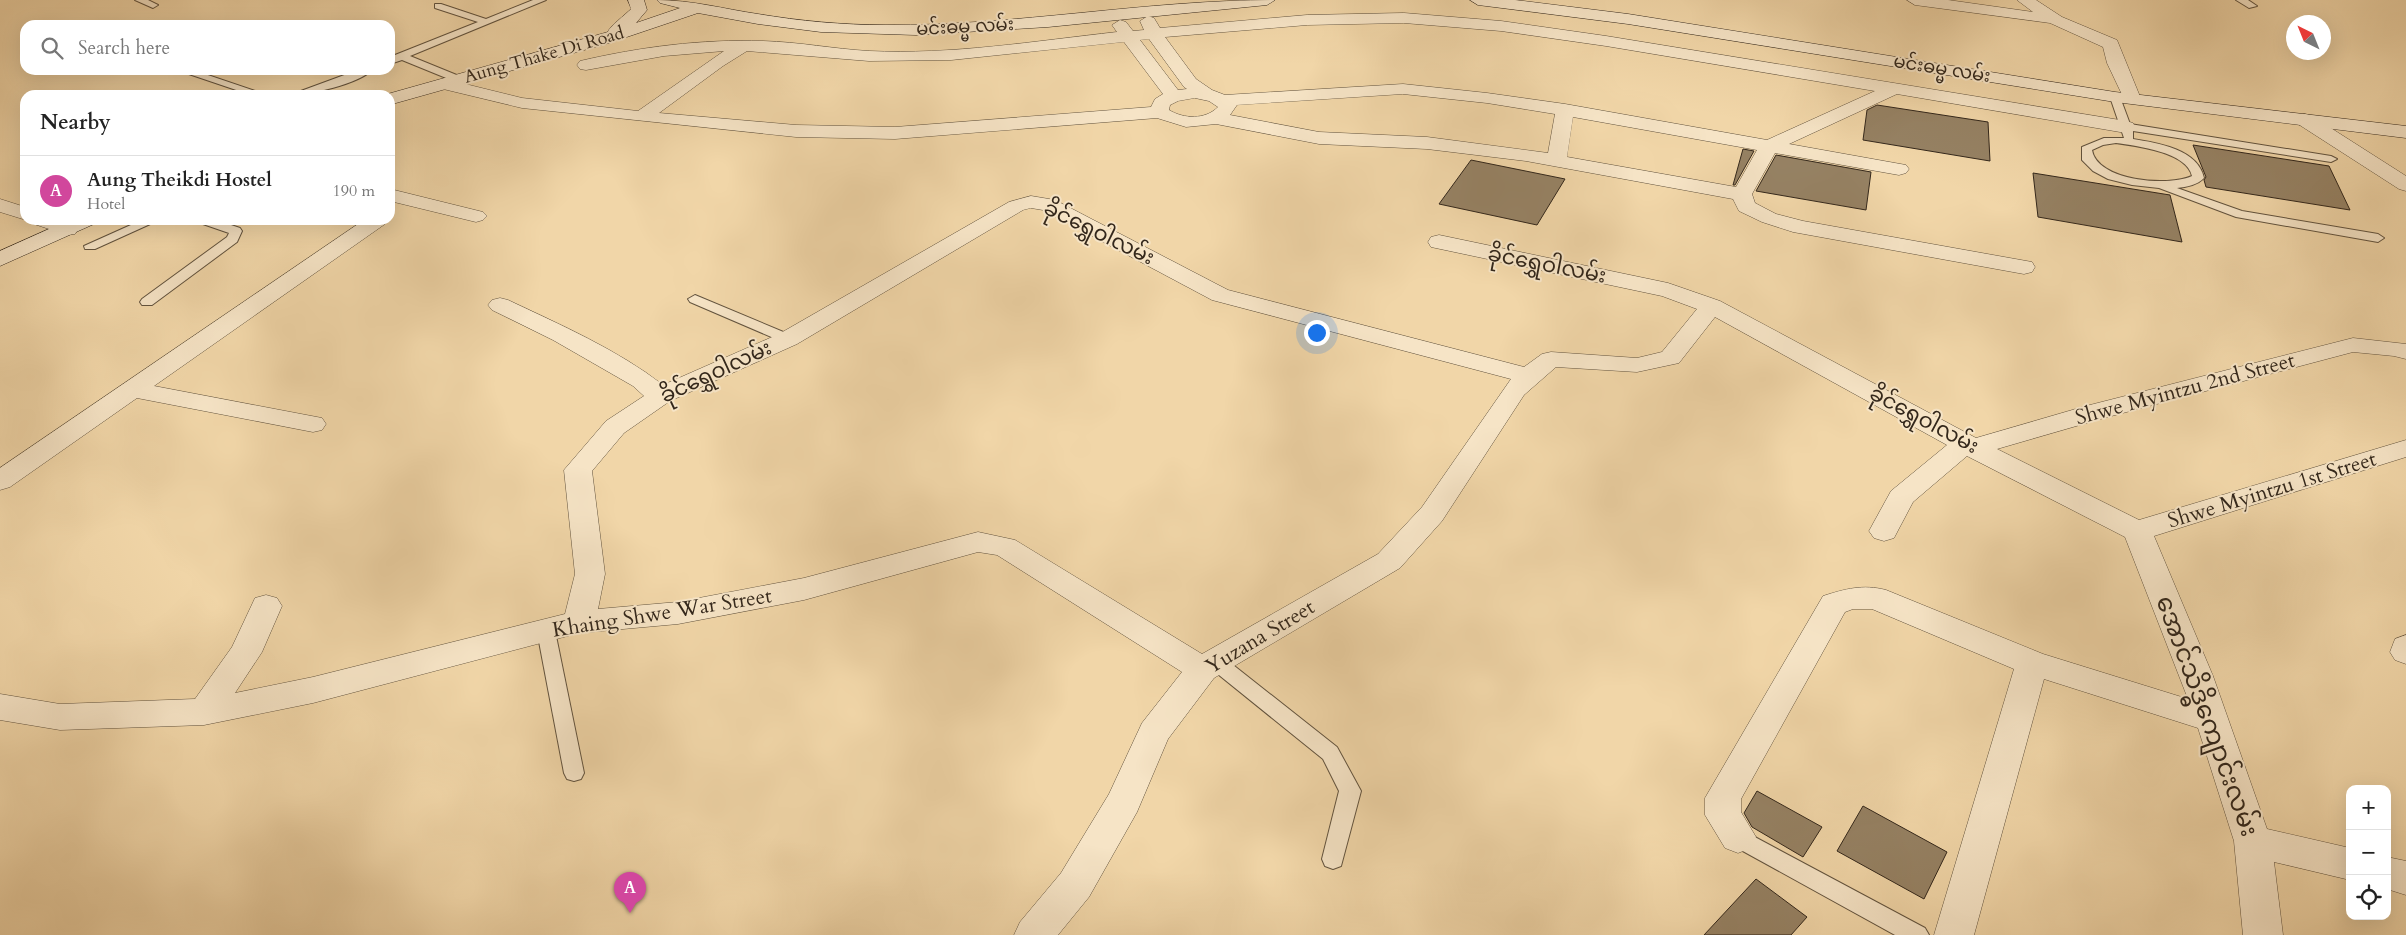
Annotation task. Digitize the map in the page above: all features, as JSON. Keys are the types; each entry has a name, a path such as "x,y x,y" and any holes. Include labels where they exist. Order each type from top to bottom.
{"street":[{"path":"603,38 634,17 639,10 636,0"},
{"name":"မင်းဓမ္မ လမ်း","path":"665,0 697,8 803,25 916,30 1113,16 1267,0"},
{"name":"မင်းဓမ္မ လမ်း","path":"1478,0 1628,19 2124,98 2406,132"},
{"path":"1916,0 2056,20"},
{"path":"2025,0 2056,20 2111,44 2124,98"},
{"name":"Aung Thake Di Road","path":"395,98 603,38 697,8"},
{"path":"1144,12 1155,35 1190,83 1215,105"},
{"path":"1113,16 1173,96 1215,105 1319,138 1427,143 1557,161 1742,194"},
{"path":"586,65 643,53 711,45 764,46 869,56 951,56 1307,20 1404,18 1501,26 1606,41 1896,88 2128,135"},
{"path":"710,27 803,25"},
{"path":"603,38 682,29"},
{"path":"642,117 717,62 744,46"},
{"path":"452,82 522,102 642,117 796,131 894,133 1160,112 1166,116 1184,121 1215,105 1403,89 1487,98 1565,110 1899,168"},
{"path":"1896,88 1769,146 1742,194 1746,207 1769,218 1801,227 2024,267"},
{"path":"1160,112 1161,103 1173,96"},
{"path":"1557,161 1565,110"},
{"path":"2305,120 2406,185"},
{"path":"395,196 476,216"},
{"path":"395,210 410,201"},
{"name":"ခိုင်ရွှေဝါလမ်း","path":"580,622 590,574 578,470 616,427 661,396 788,339 1016,206 1031,202 1048,204 1220,295 1528,376"},
{"path":"0,206 20,212"},
{"path":"55,225 67,229"},
{"path":"0,259 76,225"},
{"path":"0,481 371,225"},
{"name":"ခိုင်ရွှေဝါလမ်း","path":"1439,242 1668,290 1712,306 1970,445 2137,531"},
{"path":"500,305 562,335 642,380 661,396"},
{"path":"1528,376 1551,358 1637,365 1670,358 1712,306"},
{"name":"Shwe Myintzu 2nd Street","path":"1970,445 2353,345 2402,350"},
{"name":"Yuzana Street","path":"1034,935 1075,885 1124,801 1154,733 1209,666 1390,562 1432,514 1514,390 1528,376"},
{"path":"133,390 313,424"},
{"path":"1884,531 1901,497 1970,445"},
{"name":"Shwe Myintzu 1st Street","path":"2137,531 2406,448"},
{"name":"အောင်သိဒ္ဓိကျောင်းလမ်း","path":"2137,531 2197,676 2210,719 2253,841 2263,935"},
{"name":"Khaing Shwe War Street","path":"0,706 60,717 204,712 313,690 580,622 678,613 804,589 978,542 1005,546 1209,666"},
{"path":"1738,837 1723,816 1724,798 1834,604 1852,598 1875,598 2032,663 2210,719"},
{"path":"204,712 246,652 266,606"},
{"path":"2406,647 2406,652"},
{"path":"1954,935 2006,760 2032,663"},
{"path":"2253,841 2346,863"},
{"path":"2391,874 2406,878"}],"lane":[{"path":"140,0 153,5"},
{"path":"395,59 540,0"},
{"path":"2240,0 2252,6"},
{"path":"438,6 487,22"},
{"path":"401,56 452,82"},
{"path":"198,75 246,90"},
{"path":"316,90 355,75"},
{"path":"2124,98 2128,135"},
{"path":"2128,135 2180,157 2195,168 2198,173 2198,178 2186,184 2162,186"},
{"path":"2331,160 2128,135 2100,141 2086,149 2085,154 2094,165 2116,177 2162,186 2240,214 2378,238"},
{"path":"90,246 141,225"},
{"path":"147,302 232,239 236,231 219,225"},
{"path":"696,299 788,339"},
{"path":"546,631 574,773"},
{"path":"1209,666 1330,752 1350,791 1333,859"},
{"path":"1738,837 1917,935"}],"building":[{"path":"1877,105 1988,122 1990,161 1863,140 1867,110"},
{"path":"2193,145 2329,166 2350,210 2206,187 2204,180 2206,177"},
{"path":"1743,149 1754,151 1735,185 1733,185"},
{"path":"1776,155 1871,172 1866,210 1756,191"},
{"path":"1471,160 1565,179 1537,225 1439,204"},
{"path":"2033,173 2170,195 2182,242 2038,217"},
{"path":"1757,791 1822,827 1803,857 1752,827 1744,813"},
{"path":"1863,806 1947,852 1924,899 1837,851"},
{"path":"1756,879 1807,917 1791,935 1704,935"}],"place":[{"name":"Aung Theikdi Hostel","path":"630,913"}]}
